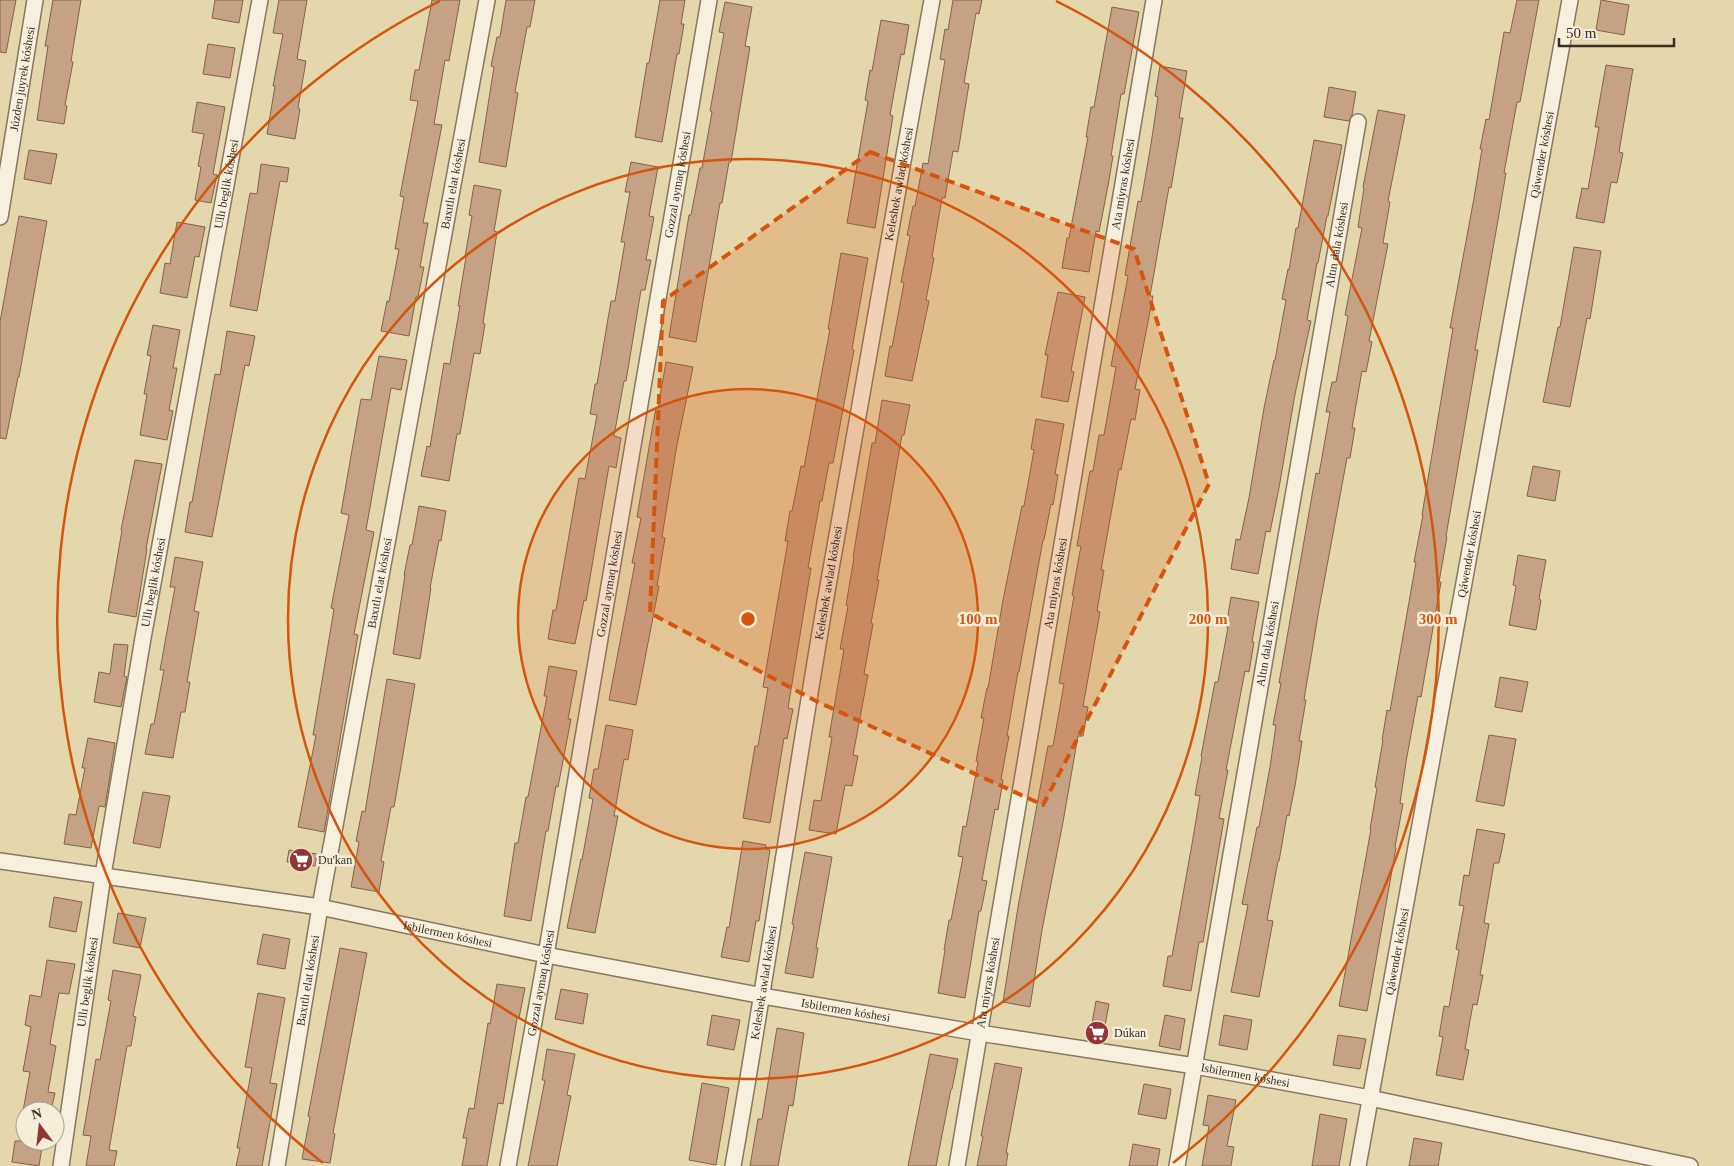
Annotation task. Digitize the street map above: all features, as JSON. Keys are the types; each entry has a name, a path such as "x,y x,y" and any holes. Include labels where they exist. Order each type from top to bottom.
{"street":[{"name":"Júzden juyrek kóshesi","path":"0,217 35,0"},
{"name":"Ullı beglik kóshesi","path":"61,1166 103,875 145,628 260,0"},
{"name":"Baxıtlı elat kóshesi","path":"277,1166 320,907 487,0"},
{"name":"Gozzal aymaq kóshesi","path":"508,1166 546,955 709,0"},
{"name":"Keleshek awlad kóshesi","path":"733,1166 763,996 790,811 827,590 932,0"},
{"name":"Ata miyras kóshesi","path":"956,1166 1154,0"},
{"name":"Qáwender kóshesi","path":"1358,1166 1570,0"},
{"name":"Altın dala kóshesi","path":"1177,1166 1358,122"},
{"name":"Isbilermen kóshesi","path":"0,861 320,907 546,955 763,996 979,1034 1194,1066 1370,1098 1690,1166"}],"highlighted area":[{"path":"870,152 1134,249 1209,484 1043,805 818,702 650,613 663,301"}],"sand":[{"path":"0,0 1734,0 1734,1166 0,1166"}],"building":[{"path":"0,0 16,0 6,53 0,52"},
{"path":"53,0 81,0 71,61 73,62 65,105 67,106 64,124 37,120 48,46 45,46"},
{"path":"215,0 243,0 239,23 212,18"},
{"path":"279,0 307,0 297,59 306,61 295,139 267,134 275,86 273,86 283,34 273,33"},
{"path":"432,0 460,0 449,61 445,60 434,124 442,125 423,223 428,223 420,267 424,267 409,336 381,331 387,301 389,302 399,249 395,249 404,197 400,196 418,101 410,100 415,70 419,70"},
{"path":"506,0 535,0 530,27 527,27 515,92 518,93 506,167 479,162 494,67 491,66 497,37 500,37"},
{"path":"660,0 685,0 681,24 684,24 662,142 635,137"},
{"path":"953,0 982,0 979,14 976,13 964,83 969,84 958,152 953,151 945,198 942,198 926,300 929,301 912,381 885,376 904,283 901,282 910,236 907,235 913,206 915,206 923,163 928,164 945,60 940,59 945,29 948,30"},
{"path":"1517,0 1539,0 1520,102 1517,102 1504,173 1506,173 1475,350 1478,350 1446,536 1439,582 1441,582 1421,697 1418,696 1406,762 1400,803 1403,804 1367,1011 1339,1006 1371,829 1377,788 1375,787 1387,710 1390,711 1416,562 1414,562 1453,328 1450,328 1474,198 1482,149 1480,149 1486,119 1489,120 1504,32 1510,33"},
{"path":"1601,0 1629,5 1624,35 1596,30"},
{"path":"725,2 752,7 745,46 750,47 731,162 729,162 722,203 720,203 696,342 669,337 689,215 691,215 700,168 702,168 712,112 710,111 724,33 719,32"},
{"path":"1112,7 1139,12 1124,94 1121,94 1108,186 1099,232 1096,231 1089,272 1062,268 1088,137 1086,137 1091,107 1094,107"},
{"path":"881,20 909,25 904,55 901,54 890,115 893,116 875,228 847,223 868,101 865,100 870,70 872,71"},
{"path":"208,44 235,48 230,78 203,74"},
{"path":"1606,65 1633,69 1619,152 1623,153 1617,183 1611,182 1604,223 1576,218 1582,188 1588,189 1599,127 1595,127"},
{"path":"1160,66 1187,71 1179,118 1183,118 1171,188 1169,187 1150,296 1153,296 1135,389 1140,390 1135,420 1131,419 1121,470 1119,469 1101,570 1104,570 1097,611 1100,612 1083,706 1088,707 1083,736 1078,736 1042,930 1030,1007 1003,1002 1018,907 1048,746 1053,746 1064,684 1059,683 1081,546 1077,546 1090,471 1093,471 1099,435 1104,435 1116,367 1111,366 1128,276 1125,275 1138,201 1141,202 1151,144 1158,97 1155,96"},
{"path":"1329,87 1356,92 1352,115 1349,121 1324,117"},
{"path":"197,102 225,107 213,174 217,175 211,203 195,200 201,167 198,166 204,134 192,132"},
{"path":"1378,110 1405,115 1388,201 1390,202 1383,243 1388,244 1369,341 1372,342 1366,372 1362,371 1352,428 1355,428 1350,458 1347,458 1319,609 1304,700 1306,700 1299,741 1302,741 1295,786 1289,816 1287,815 1267,920 1273,921 1259,997 1231,992 1248,905 1242,904 1270,767 1276,725 1273,725 1281,683 1279,683 1316,473 1319,474 1330,412 1326,412 1332,382 1336,382 1348,316 1345,315 1362,228 1358,227 1363,187"},
{"path":"1314,140 1342,145 1317,263 1307,320 1311,321 1295,394 1279,488 1270,532 1266,531 1258,574 1231,569 1236,539 1240,540 1249,498 1264,408 1286,300 1282,299 1296,228 1298,228"},
{"path":"29,150 57,154 51,184 24,179"},
{"path":"631,162 658,167 649,216 654,217 646,260 651,260 645,290 641,290 626,381 624,381 614,436 621,438 616,468 609,466 586,601 584,600 575,644 548,639 553,610 556,610 579,478 585,479 597,415 590,414 611,301 615,301 625,242 621,242 630,192 625,192"},
{"path":"261,164 289,168 287,182 280,181 257,311 230,306 250,193 257,194"},
{"path":"474,185 501,190 494,231 497,232 480,354 474,353 460,434 457,434 449,481 421,476 427,446 430,447 444,363 450,364 460,306 458,306 472,216 469,215"},
{"path":"19,216 47,221 6,439 0,438 0,322"},
{"path":"177,222 205,227 199,257 195,256 187,298 160,293 165,263 170,264"},
{"path":"1574,247 1601,251 1590,319 1587,318 1570,407 1543,402 1558,327 1560,327"},
{"path":"841,253 868,258 852,349 854,350 833,463 829,463 808,568 811,568 788,708 793,709 787,739 784,738 770,823 743,818 755,746 758,746 768,688 763,687 788,541 785,541 790,511 792,511 801,466 804,467 830,329 828,329"},
{"path":"1058,292 1085,297 1071,371 1074,372 1068,402 1041,397 1048,355 1045,355"},
{"path":"153,325 180,330 173,368 177,368 169,410 173,411 167,440 140,435 147,394 144,394 151,356 147,355"},
{"path":"227,331 255,336 249,366 245,365 212,537 185,532 215,374 220,375"},
{"path":"379,356 407,360 401,390 391,388 366,530 374,532 354,634 358,635 324,832 298,827 316,735 313,735 334,609 331,608 349,515 341,513 361,399 371,400"},
{"path":"666,362 693,367 676,450 662,537 665,538 657,586 659,586 636,705 609,700 635,563 632,563 641,518 637,517 656,407 658,408"},
{"path":"882,400 910,405 904,435 902,435 877,580 879,580 871,623 873,624 864,674 868,675 853,755 858,756 852,786 845,785 836,834 809,830 814,800 821,801 832,737 829,737 844,649 840,649 848,606 846,605 853,557 872,443 875,443"},
{"path":"1036,419 1064,424 1055,474 1058,475 1053,505 1051,504 1043,540 1018,672 1007,736 1009,736 1001,779 1003,780 998,810 995,809 982,880 987,881 981,911 979,911 965,998 938,993 949,920 951,920 963,857 958,856 963,826 966,827 978,762 976,761 984,718 981,718 1022,506 1024,506 1034,450 1031,449"},
{"path":"135,460 162,464 146,549 136,617 108,612 121,530"},
{"path":"1533,466 1560,471 1555,501 1527,496"},
{"path":"419,506 446,511 430,588 420,659 393,654 404,575"},
{"path":"1518,555 1546,560 1536,630 1509,625 1516,586 1513,585"},
{"path":"175,557 203,562 194,611 199,612 187,682 190,682 185,712 181,712 173,758 145,754 151,724 154,724 164,670 160,670 175,587 170,587"},
{"path":"1231,597 1259,602 1249,672 1245,671 1226,770 1228,770 1219,818 1224,819 1203,942 1199,942 1191,991 1163,986 1168,956 1172,956 1192,844 1200,796 1195,795 1201,756 1215,682 1218,682 1228,627 1226,627"},
{"path":"114,644 128,645 124,676 127,677 121,707 94,702 99,672 110,674"},
{"path":"549,666 577,671 568,719 571,719 558,787 556,786 548,831 546,831 531,921 504,916 515,843 518,843 547,696 544,696"},
{"path":"1500,677 1528,682 1522,712 1495,707"},
{"path":"387,679 415,684 394,807 391,807 381,861 384,862 379,892 351,887 359,842 356,841 362,811 365,812"},
{"path":"606,725 633,730 628,760 624,759 614,816 618,816 595,933 567,928 593,799 589,798 594,769 598,769"},
{"path":"1489,735 1516,739 1504,806 1476,801"},
{"path":"88,738 115,743 105,807 99,806 91,848 64,844 69,814 76,815 85,768 82,768"},
{"path":"143,792 170,796 160,848 133,843"},
{"path":"1477,829 1505,834 1499,863 1494,863 1484,923 1489,924 1480,975 1483,975 1477,1005 1473,1004 1465,1049 1469,1050 1463,1080 1436,1075 1443,1037 1439,1036 1444,1006 1449,1007 1459,950 1456,949 1464,906 1459,905 1464,875 1469,876"},
{"path":"743,841 766,845 766,849 770,850 759,921 756,921 749,962 721,957 727,927 729,928"},
{"path":"289,850 317,854 315,866 287,862"},
{"path":"805,852 832,857 816,948 818,948 813,978 785,973"},
{"path":"54,897 82,902 76,932 49,927"},
{"path":"118,913 146,918 140,948 113,943"},
{"path":"263,934 290,939 285,969 257,964"},
{"path":"340,948 367,953 333,1133 335,1134 330,1163 302,1159 310,1117 308,1116"},
{"path":"47,960 75,964 69,994 59,993 50,1044 56,1046 48,1092 55,1093 53,1101 25,1101 30,1072 23,1071 31,1027 25,1025 30,995 41,997"},
{"path":"113,970 141,975 133,1016 136,1017 131,1046 127,1046 109,1150 117,1151 114,1166 86,1166 91,1136 83,1135 96,1059 100,1060 111,1001 108,1000"},
{"path":"497,984 525,988 519,1018 517,1018 503,1104 498,1103 487,1166 462,1166 467,1138 463,1138 469,1108 474,1109 488,1023 490,1024"},
{"path":"561,989 588,994 583,1024 555,1019"},
{"path":"258,993 285,998 270,1083 277,1084 262,1166 236,1166 240,1148 237,1148 252,1068 245,1067"},
{"path":"1096,1001 1109,1004 1103,1037 1090,1034"},
{"path":"712,1015 740,1020 734,1050 707,1045"},
{"path":"1165,1015 1185,1019 1180,1050 1159,1046"},
{"path":"1224,1015 1252,1020 1247,1050 1219,1045"},
{"path":"777,1028 804,1033 793,1106 789,1105 778,1166 750,1166 758,1119 762,1119"},
{"path":"1338,1035 1366,1039 1360,1069 1333,1065"},
{"path":"547,1049 575,1054 567,1095 571,1096 557,1166 528,1166 545,1080 542,1080"},
{"path":"930,1054 958,1059 936,1166 908,1166"},
{"path":"995,1063 1022,1068 1006,1153 1008,1153 1006,1166 977,1166 983,1136 981,1136"},
{"path":"702,1083 729,1088 716,1165 689,1160"},
{"path":"1144,1084 1171,1089 1166,1119 1138,1114"},
{"path":"1208,1095 1236,1100 1227,1146 1234,1147 1231,1166 1202,1166 1209,1126 1203,1125"},
{"path":"1320,1114 1347,1119 1339,1166 1312,1166"},
{"path":"1414,1138 1442,1143 1438,1166 1409,1166"},
{"path":"15,1141 15,1151 41,1151 39,1166 12,1162"},
{"path":"1133,1144 1160,1149 1157,1166 1129,1166"}],"place":[{"name":"Du'kan","path":"301,860"},
{"name":"Dúkan","path":"1097,1033"}]}
